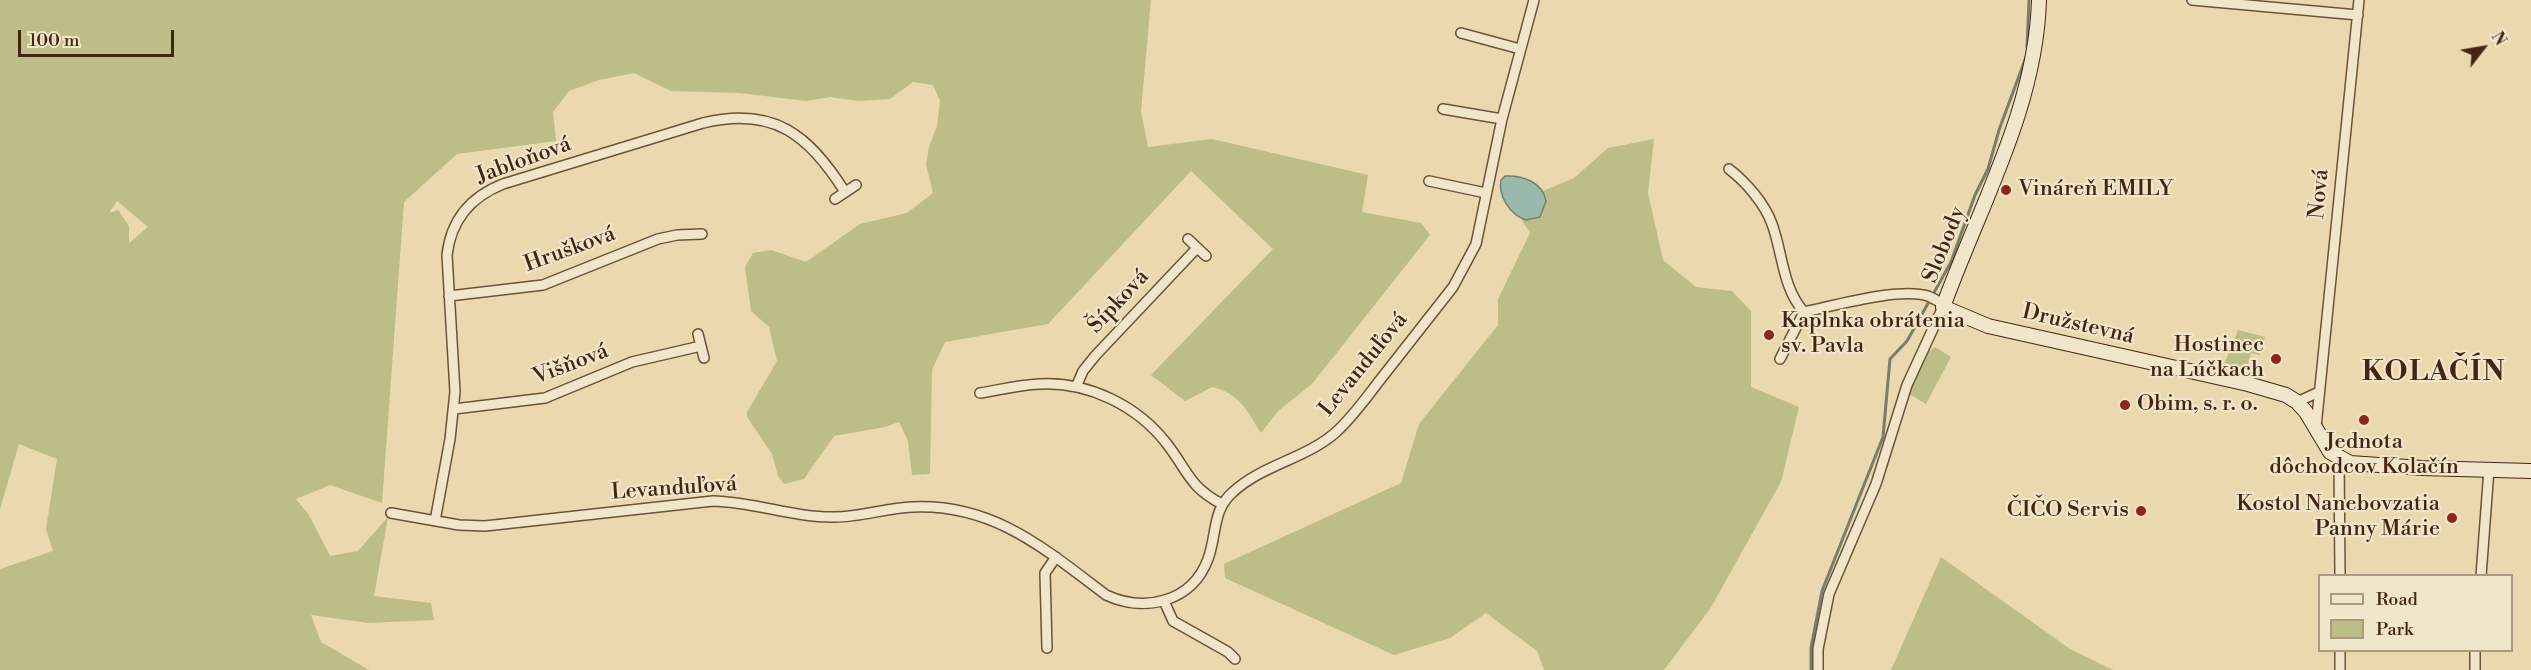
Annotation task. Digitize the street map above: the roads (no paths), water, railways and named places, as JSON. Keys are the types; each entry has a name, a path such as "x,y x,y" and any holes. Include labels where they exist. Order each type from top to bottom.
{"street":[{"name":"Levanduľová","path":"391,513 435,521 485,526 713,501 736,502 811,516 834,517 902,508 930,507 972,513 1020,532 1106,595 1118,600 1139,604 1164,602 1190,586 1203,570 1212,547 1215,521 1222,504 1244,482 1322,443 1352,416 1453,287 1465,268 1476,244 1502,119 1533,0"},
{"name":"Slobody","path":"1818,670 1818,649 1829,594 1876,484 1907,385 1937,302 1998,171 2035,53 2039,0"},
{"path":"2192,0 2358,15"},
{"name":"Nová","path":"2316,429 2360,0"},
{"path":"1461,33 1520,49"},
{"path":"1443,109 1502,119"},
{"name":"Jabloňová","path":"435,521 454,409 449,241 461,214 478,197 503,184 703,123 734,117 748,118 789,130 802,138 822,157 845,192"},
{"path":"1729,169 1741,179 1767,213 1789,289 1804,312 1780,359"},
{"path":"1429,181 1486,193"},
{"path":"835,199 856,185"},
{"name":"Hrušková","path":"449,296 543,285 658,239 677,235 702,234"},
{"path":"1188,239 1206,256"},
{"name":"Šípková","path":"1076,387 1083,371 1095,356 1197,248"},
{"name":"Družstevná","path":"1804,312 1913,294 1937,302 1988,326 2248,384 2286,395 2297,402"},
{"path":"698,334 704,358"},
{"name":"Višňová","path":"454,409 545,398 632,362 701,346"},
{"path":"980,393 1039,384 1076,387 1110,398 1144,420 1168,445 1197,488 1222,504"},
{"path":"2319,392 2297,402 2306,412 2322,442 2339,459 2362,466 2531,471"},
{"path":"2339,459 2340,574"},
{"path":"2481,574 2489,469"},
{"path":"1047,648 1045,573 1056,557"},
{"path":"1164,602 1173,621 1228,652 1235,659"},
{"path":"2340,652 2340,670"},
{"path":"2475,652 2475,670"}],"waterway":[{"path":"2027,47 2029,0"},
{"path":"1811,670 1811,648 1822,591 1883,437 1890,359 1907,341 1951,262 1975,195 1988,169 1999,130 2026,57"}],"place":[{"name":"Vináreň EMILY","path":"2006,190"},
{"name":"Kaplnka obrátenia sv. Pavla","path":"1769,335"},
{"name":"Hostinec na Lúčkach","path":"2276,359"},
{"name":"Obim, s. r. o.","path":"2125,405"},
{"name":"Jednota dôchodcov Kolačín","path":"2364,420"},
{"name":"ČIČO Servis","path":"2141,511"},
{"name":"Kostol Nanebovzatia Panny Márie","path":"2452,518"}],"district":[{"name":"KOLAČÍN","path":"2434,373"}]}
